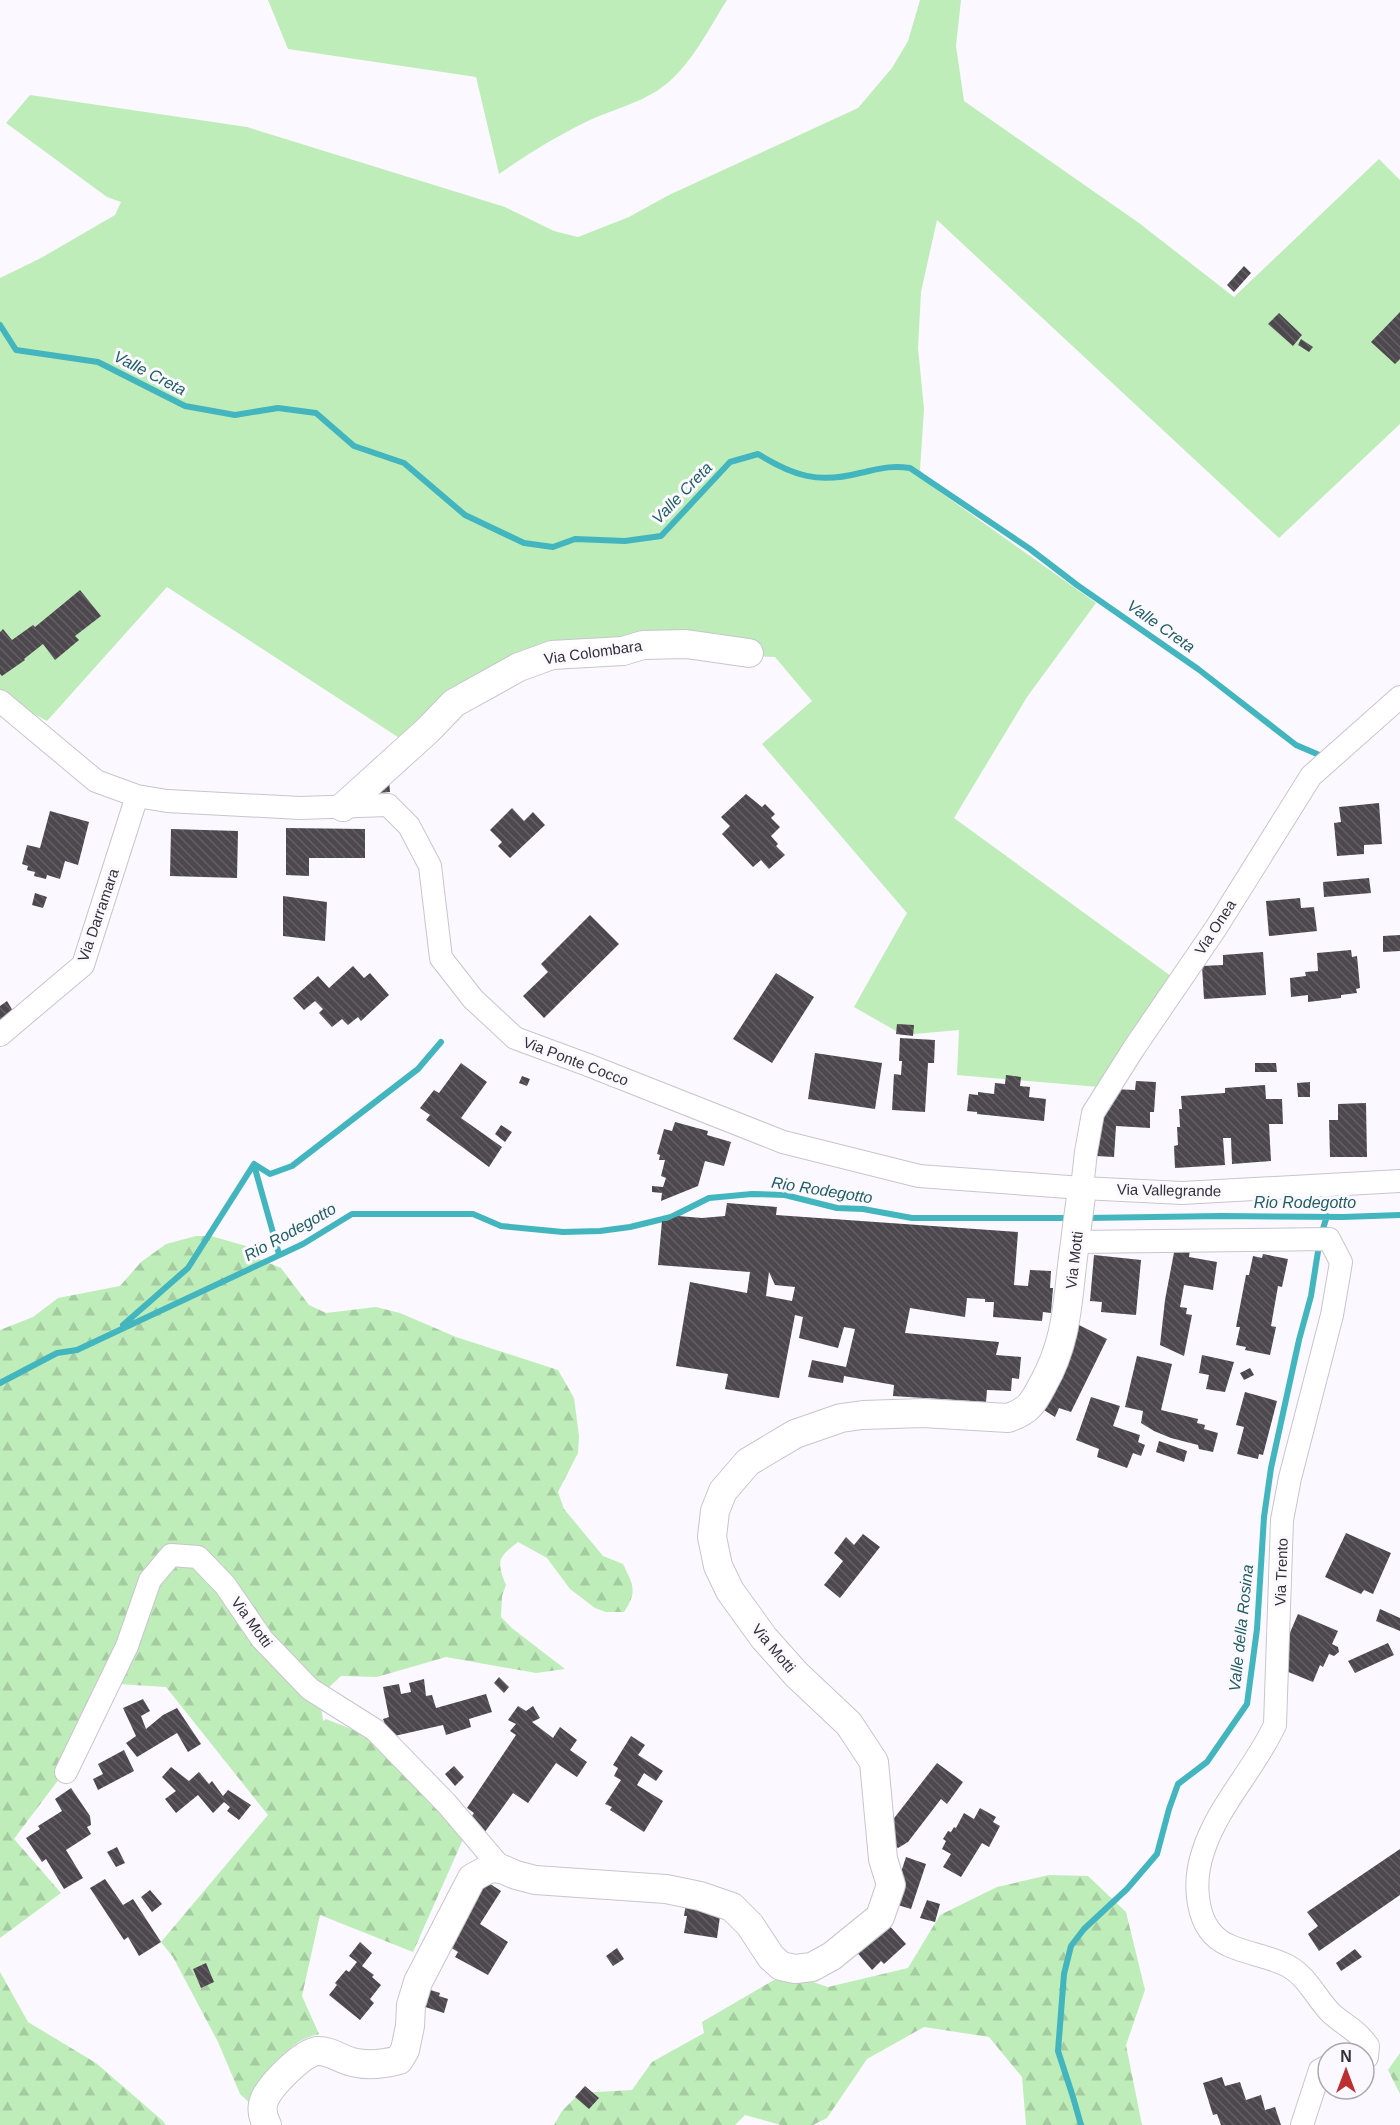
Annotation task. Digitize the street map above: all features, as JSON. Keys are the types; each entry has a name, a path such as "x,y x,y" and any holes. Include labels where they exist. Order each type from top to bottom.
{"street":[{"name":"Via Colombara","path":"344,807 454,703 519,667 552,655 623,651 643,645 686,644 749,653"},
{"name":"Via Onea","path":"1082,1196 1086,1152 1093,1113 1134,1048 1216,928 1311,776 1400,697"},
{"name":"Via Ponte Cocco","path":"0,701 96,781 137,796 167,801 300,808 388,805 409,826 430,866 441,958 472,999 515,1038 783,1142 919,1176 1082,1196"},
{"name":"Via Darramara","path":"0,1035 83,965 137,796"},
{"name":"Via Vallegrande","path":"1082,1196 1400,1181"},
{"name":"Via Motti","path":"66,1772 127,1646 150,1580 171,1555 198,1557 225,1585 262,1639 310,1689 375,1730 446,1803 502,1869 535,1880 666,1889 700,1896 732,1907 750,1925 771,1957 781,1966 795,1969 812,1967 832,1956 880,1917 891,1885 883,1859 874,1762 849,1724 796,1674 764,1638 730,1591 718,1566 712,1537 715,1511 723,1491 748,1462 795,1434 842,1418 923,1413 1008,1418 1021,1414 1031,1405 1047,1376 1062,1338 1069,1302 1082,1196"},
{"name":"Via Trento","path":"1076,1237 1320,1239 1341,1262 1332,1315 1290,1478 1282,1520 1275,1725 1265,1746 1218,1816 1203,1852 1197,1876 1198,1898 1203,1920 1213,1933 1226,1944 1290,1966 1310,1985 1331,2013 1358,2032 1364,2041"},
{"path":"267,2125 262,2112 265,2098 280,2079 305,2055 325,2051 354,2063 385,2063 399,2060 405,2050 411,2005 418,1982 472,1878 490,1868 502,1869"},
{"path":"1302,2125 1316,2082"}],"green space":[{"path":"268,0 727,0 684,67 665,85 638,101 566,132 499,174 476,77 288,49"},
{"path":"920,0 961,0 956,46 964,101 1139,223 1234,297 1379,159 1400,180 1400,424 1279,538 937,220 921,292 918,348 924,409 920,470 933,487 1096,603 1027,697 954,818 1175,979 1099,1087 957,1075 959,1030 903,1035 854,1007 907,913 762,744 812,701 775,657 622,652 500,680 404,741 167,587 47,721 0,696 0,278 41,258 115,215 121,202 107,197 6,123 30,95 247,127 505,207 554,231 578,237 629,217 669,195 858,108 892,68 908,41"},
{"path":"196,1236 211,1236 253,1248 259,1259 281,1268 309,1305 326,1313 376,1307 400,1313 456,1337 558,1370 574,1398 579,1436 578,1453 558,1492 564,1509 603,1556 623,1564 632,1588 631,1599 624,1612 606,1612 595,1608 570,1589 547,1558 518,1542 506,1552 501,1560 501,1570 506,1585 502,1596 501,1617 565,1669 536,1673 446,1657 377,1677 341,1676 320,1696 323,1721 326,1719 399,1748 468,1828 413,1952 320,1915 302,1996 319,2034 295,2044 278,2062 255,2108 240,2094 218,2042 173,1957 161,1942 268,1815 166,1687 103,1683 65,1771 14,1839 61,1893 0,1938 0,1330 33,1317 58,1298 120,1286 141,1262 166,1244"},
{"path":"1049,1875 1088,1876 1126,1912 1145,1990 1126,2045 1142,2125 1026,2125 1022,2077 989,2037 924,2027 867,2059 827,2118 813,2125 781,2125 745,2115 735,2125 554,2125 562,2111 580,2093 632,2090 652,2062 704,2033 702,2022 786,1973 828,1987 908,1968 940,1915 997,1887"},
{"path":"0,1972 28,2022 96,2063 166,2125 0,2125"},
{"path":"1400,2053 1400,2094 1388,2070"}],"building":[{"path":"1244,266 1251,273 1234,292 1227,285"},
{"path":"1400,312 1400,359 1395,364 1371,342"},
{"path":"1279,313 1302,335 1293,346 1268,324"},
{"path":"1301,339 1313,347 1309,352 1298,345"},
{"path":"80,590 101,616 75,636 79,640 55,660 43,644 2,676 0,674 0,632 3,629 12,640 33,625 35,627"},
{"path":"389,780 390,792 378,793"},
{"path":"746,794 762,807 765,804 775,814 771,818 780,827 771,836 778,844 776,846 785,855 769,869 761,860 753,867 722,834 730,826 721,817"},
{"path":"1379,803 1382,844 1364,845 1364,854 1337,856 1334,823 1341,822 1339,807"},
{"path":"512,808 524,821 533,812 545,825 510,858 498,846 502,842 490,830"},
{"path":"50,811 89,822 78,865 65,861 60,879 47,875 46,879 34,876 35,872 27,870 28,866 22,864 27,845 40,848"},
{"path":"286,828 365,829 365,858 309,858 309,876 286,875"},
{"path":"171,829 238,831 237,878 170,876"},
{"path":"1369,878 1371,893 1324,897 1323,882"},
{"path":"35,893 47,897 43,908 32,905"},
{"path":"283,896 327,902 325,941 283,936"},
{"path":"1300,898 1301,908 1314,907 1317,931 1269,936 1266,901"},
{"path":"590,915 619,944 544,1018 523,996 548,972 541,964"},
{"path":"1400,935 1400,951 1383,952 1383,936"},
{"path":"1351,950 1352,957 1357,956 1360,988 1356,989 1357,993 1341,995 1341,998 1308,1002 1308,995 1291,997 1290,978 1306,976 1305,972 1318,971 1317,953"},
{"path":"1263,952 1266,995 1204,999 1202,966 1223,965 1223,955"},
{"path":"353,966 364,978 370,973 389,995 361,1021 358,1017 348,1025 342,1019 332,1027 319,1013 323,1009 315,1001 304,1010 293,998 318,976 329,988"},
{"path":"776,973 814,997 772,1063 733,1039"},
{"path":"7,1001 13,1011 0,1020 0,1006"},
{"path":"897,1024 914,1025 913,1036 896,1034"},
{"path":"900,1038 935,1040 934,1063 928,1063 925,1112 892,1110 894,1074 901,1075"},
{"path":"815,1053 882,1063 875,1109 808,1099"},
{"path":"461,1063 487,1082 461,1118 502,1147 489,1167 426,1120 430,1115 420,1108 434,1090 439,1093"},
{"path":"1255,1063 1276,1063 1277,1072 1255,1072"},
{"path":"1006,1075 1021,1077 1020,1086 1030,1087 1029,1097 1046,1099 1044,1121 967,1111 969,1094 978,1095 978,1092 994,1094 995,1083 1005,1084"},
{"path":"522,1076 530,1079 527,1086 519,1083"},
{"path":"1136,1081 1156,1082 1154,1112 1150,1112 1150,1128 1116,1126 1114,1157 1096,1156 1104,1104 1112,1104 1113,1089 1135,1090"},
{"path":"1310,1082 1310,1097 1298,1097 1297,1083"},
{"path":"1265,1085 1266,1099 1282,1099 1283,1124 1269,1124 1271,1161 1232,1164 1231,1138 1223,1138 1225,1165 1175,1168 1174,1146 1178,1145 1177,1127 1180,1127 1181,1096 1225,1093 1225,1088"},
{"path":"1366,1103 1367,1157 1330,1157 1329,1120 1338,1120 1338,1104"},
{"path":"675,1122 708,1131 707,1135 731,1142 724,1166 705,1161 698,1186 661,1201 662,1193 652,1192 652,1186 663,1187 666,1178 661,1176 665,1160 659,1160 660,1155 657,1154 664,1129 672,1131"},
{"path":"501,1125 512,1132 505,1142 495,1134"},
{"path":"727,1203 777,1207 776,1215 1018,1232 1014,1285 1028,1286 1030,1270 1051,1271 1050,1288 1053,1288 1051,1313 1043,1312 1042,1321 993,1317 994,1302 967,1298 965,1317 910,1308 905,1333 999,1342 996,1355 1021,1357 1019,1379 1012,1378 1011,1391 987,1390 986,1402 893,1396 894,1385 844,1376 843,1383 808,1377 812,1360 846,1367 855,1329 844,1327 838,1348 799,1338 803,1317 795,1315 779,1398 725,1389 728,1374 676,1366 690,1282 747,1293 750,1272 658,1265 662,1221 678,1216 702,1218 725,1216","holes":["769,1272 775,1285 795,1287 792,1301 766,1296"]},
{"path":"1176,1242 1191,1242 1189,1257 1217,1262 1213,1290 1184,1285 1180,1307 1187,1308 1186,1314 1192,1315 1184,1356 1160,1345 1165,1300"},
{"path":"1263,1254 1288,1259 1282,1287 1278,1286 1271,1326 1276,1327 1270,1355 1245,1350 1246,1347 1236,1345 1240,1327 1236,1327 1246,1275 1249,1275 1253,1256 1262,1258"},
{"path":"1094,1255 1141,1260 1136,1315 1101,1312 1102,1302 1090,1301"},
{"path":"1073,1322 1107,1339 1071,1412 1059,1408 1055,1417 1036,1405"},
{"path":"1202,1355 1234,1362 1225,1392 1206,1389 1209,1375 1199,1373"},
{"path":"1137,1356 1172,1364 1161,1410 1198,1419 1197,1423 1205,1425 1204,1429 1218,1433 1213,1452 1199,1449 1198,1445 1154,1431 1141,1423 1143,1411 1125,1407"},
{"path":"1250,1368 1254,1375 1244,1380 1240,1373"},
{"path":"1245,1392 1277,1401 1263,1455 1259,1454 1258,1459 1237,1454 1244,1427 1236,1425"},
{"path":"1091,1397 1120,1406 1113,1426 1140,1435 1138,1442 1145,1445 1141,1456 1133,1453 1127,1468 1097,1457 1099,1449 1076,1440"},
{"path":"1159,1441 1187,1451 1184,1462 1156,1452"},
{"path":"1346,1533 1391,1553 1373,1594 1364,1590 1361,1594 1325,1577"},
{"path":"863,1534 880,1547 840,1598 824,1585 843,1561 834,1553 846,1537 854,1545"},
{"path":"1380,1609 1400,1618 1400,1631 1376,1621"},
{"path":"1298,1614 1338,1631 1332,1644 1338,1647 1339,1652 1334,1656 1329,1654 1323,1667 1320,1665 1313,1682 1281,1669 1282,1651"},
{"path":"1388,1643 1394,1655 1355,1673 1348,1661"},
{"path":"499,1677 509,1687 504,1693 494,1683"},
{"path":"424,1679 426,1696 432,1695 436,1708 486,1694 492,1712 469,1719 471,1727 446,1735 443,1725 390,1737 383,1719 389,1717 383,1687 399,1684 401,1694 411,1692 409,1683"},
{"path":"143,1699 150,1711 141,1716 146,1729 163,1715 177,1708 201,1744 188,1752 177,1733 137,1757 126,1743 136,1736 123,1708"},
{"path":"518,1706 526,1711 533,1706 540,1718 532,1722 553,1738 560,1727 577,1740 570,1750 587,1762 577,1777 556,1763 528,1803 513,1793 482,1836 470,1819 474,1813 467,1808 516,1735 510,1731 516,1724 508,1720"},
{"path":"631,1736 645,1745 638,1755 663,1771 656,1781 644,1773 637,1785 663,1801 644,1832 610,1810 612,1807 605,1804 621,1780 614,1776 618,1768 613,1765"},
{"path":"124,1750 134,1771 98,1790 93,1779 103,1774 98,1764"},
{"path":"937,1763 963,1782 947,1804 941,1799 908,1842 898,1848 884,1837 888,1826"},
{"path":"454,1766 464,1777 455,1786 445,1774"},
{"path":"171,1767 189,1781 199,1772 209,1784 212,1781 223,1796 228,1790 251,1805 239,1820 227,1811 230,1807 224,1802 213,1813 198,1795 176,1813 165,1799 176,1791 162,1777"},
{"path":"71,1788 90,1816 91,1825 87,1827 91,1834 66,1850 83,1878 64,1889 46,1859 42,1862 26,1838 40,1829 38,1826 62,1811 55,1799"},
{"path":"980,1808 996,1817 993,1822 1000,1826 989,1847 982,1843 961,1877 943,1867 951,1854 942,1849 946,1841 943,1839 948,1831 951,1832 954,1827 956,1828 964,1813 974,1819"},
{"path":"117,1847 125,1863 116,1867 107,1852"},
{"path":"1400,1849 1400,1895 1319,1951 1308,1934 1318,1926 1307,1912"},
{"path":"906,1857 926,1864 911,1909 891,1903"},
{"path":"481,1878 501,1891 480,1924 508,1942 488,1975 455,1957 458,1952 442,1942"},
{"path":"105,1879 123,1905 133,1899 161,1942 139,1956 128,1937 124,1940 90,1888"},
{"path":"150,1890 162,1904 152,1912 141,1897"},
{"path":"927,1900 940,1904 935,1922 920,1918"},
{"path":"686,1903 721,1909 717,1938 684,1933 687,1916 684,1916"},
{"path":"887,1923 906,1944 884,1964 881,1961 872,1970 855,1950"},
{"path":"360,1942 372,1953 362,1966 374,1975 372,1977 381,1985 370,1999 374,2003 360,2020 329,1995 346,1970 349,1972 357,1962 349,1956"},
{"path":"617,1948 624,1959 613,1966 606,1956"},
{"path":"1355,1949 1362,1957 1341,1971 1336,1963"},
{"path":"206,1963 214,1982 201,1988 193,1969"},
{"path":"421,1987 440,1993 439,1996 448,1999 444,2013 416,2004"},
{"path":"1222,2077 1225,2086 1240,2082 1246,2100 1261,2095 1265,2110 1275,2107 1281,2125 1221,2125 1217,2114 1213,2115 1203,2083"},
{"path":"585,2086 599,2098 589,2109 575,2097"}],"waterway":[{"name":"Valle Creta","path":"0,325 16,350 98,362 185,406 235,415 278,408 316,413 354,446 404,463 465,515 524,543 553,547 575,539 625,541 661,536 730,462 758,454 795,473 819,478 845,476 890,467 910,468 1030,549 1077,585 1198,669 1296,745 1324,757"},
{"path":"254,1164 270,1174 292,1166 418,1069 441,1042"},
{"path":"123,1325 188,1268 254,1164"},
{"path":"254,1165 279,1254"},
{"name":"Rio Rodegotto","path":"0,1383 57,1353 77,1350 303,1244 352,1214 473,1214 501,1226 563,1232 600,1231 630,1227 671,1217 709,1198 752,1194 785,1195 837,1208 863,1209 912,1218 1070,1218"},
{"name":"Rio Rodegotto","path":"1086,1218 1400,1215"},
{"name":"Valle della Rosina","path":"1321,1235 1327,1216"},
{"name":"Valle della Rosina","path":"1081,2125 1058,2051 1064,1974 1071,1946 1084,1929 1127,1889 1157,1854 1178,1784 1207,1762 1247,1704 1257,1629 1264,1517 1271,1468 1311,1296 1319,1245"}]}
